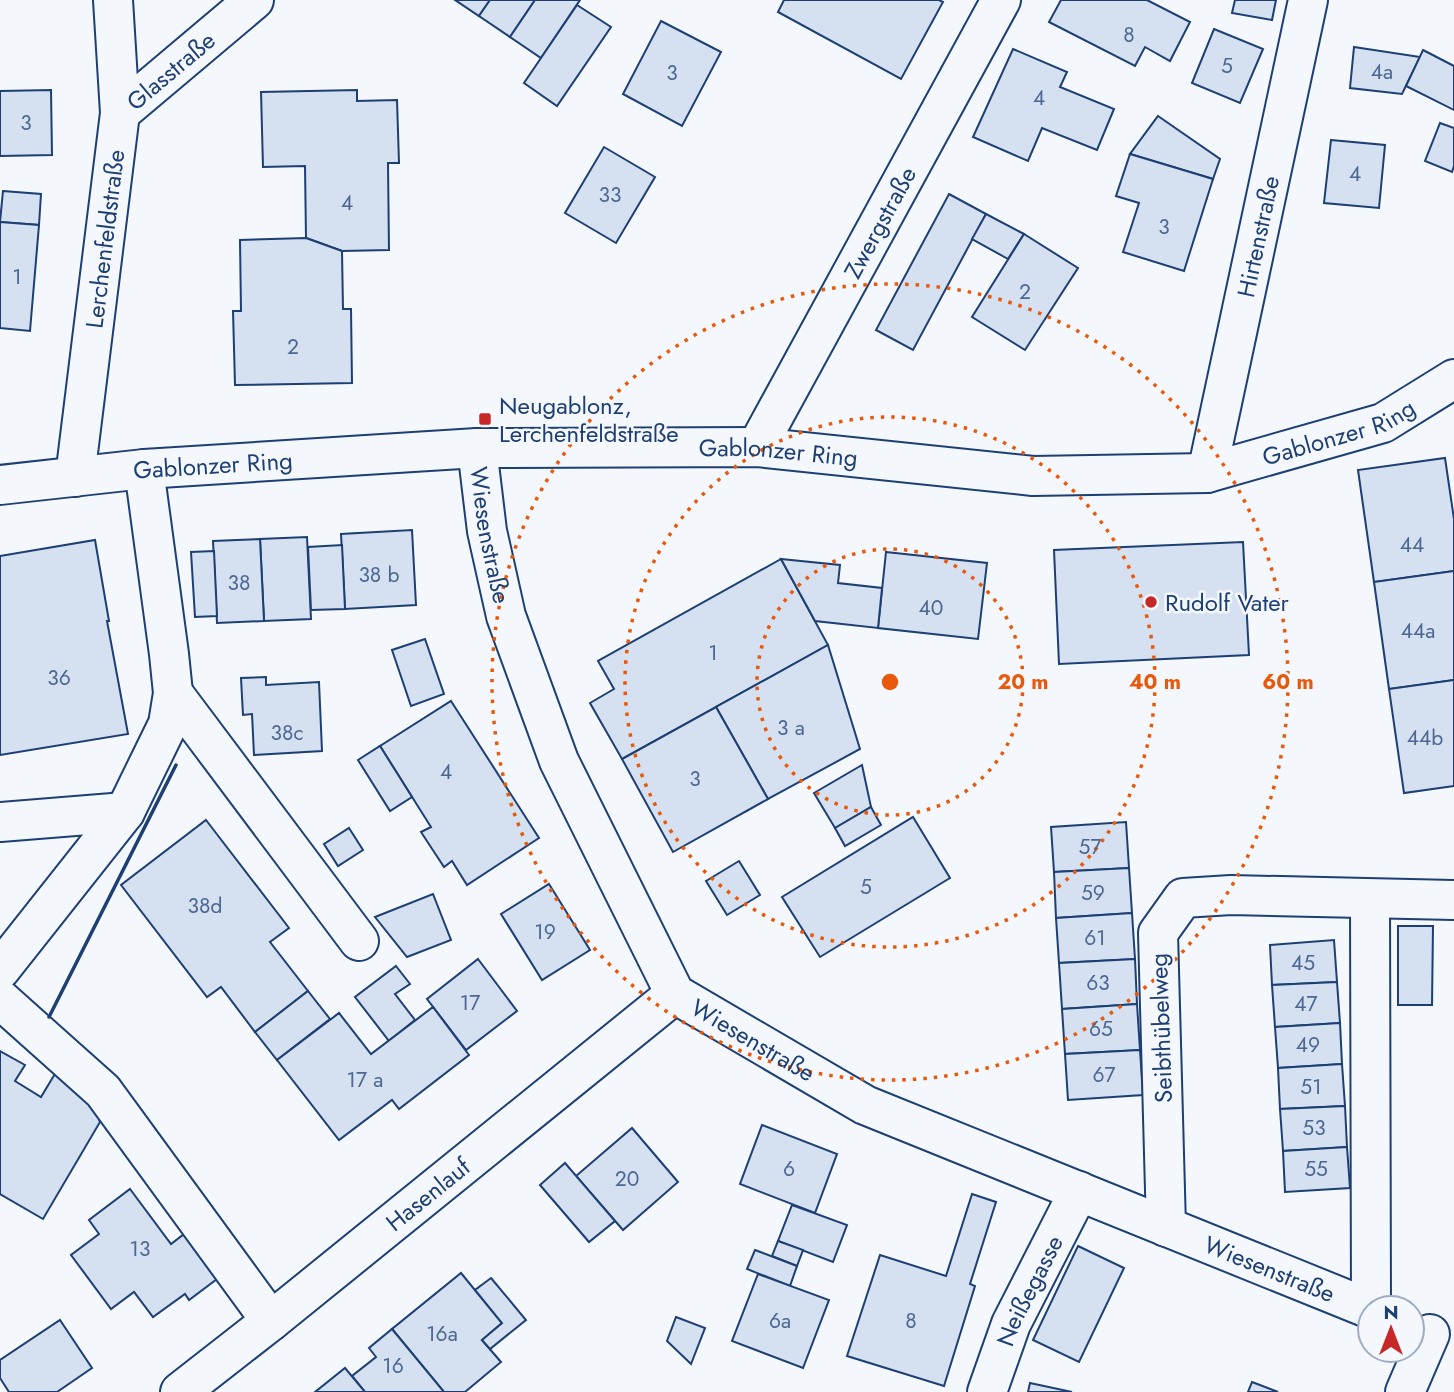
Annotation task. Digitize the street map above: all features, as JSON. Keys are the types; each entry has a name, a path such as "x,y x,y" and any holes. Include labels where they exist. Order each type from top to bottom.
{"street":[{"name":"Lerchenfeldstraße","path":"75,477 120,113 113,0"},
{"name":"Glasstraße","path":"120,113 254,0"},
{"name":"Zwergstraße","path":"757,447 1001,0"},
{"name":"Hirtenstraße","path":"1207,473 1308,0"},
{"name":"Gablonzer Ring","path":"0,485 144,469 477,448 757,447 1033,476 1207,473 1383,423 1454,379"},
{"name":"Wiesenstraße","path":"477,448 487,531 506,616 559,761 675,994 865,1105 1356,1302"},
{"path":"0,971 125,812 168,724 173,693 144,469"},
{"path":"173,693 359,941"},
{"path":"0,822 125,812"},
{"name":"Seibthübelweg","path":"1166,1227 1158,933 1183,898 1231,895 1454,900"},
{"path":"1370,899 1371,1294"},
{"name":"Hasenlauf","path":"180,1392 675,994"},
{"path":"0,999 103,1091 271,1321"},
{"name":"Neißegasse","path":"987,1392 1011,1324 1079,1191"},
{"path":"1405,1392 1432,1334"}],"building":[{"path":"455,0 490,0 479,16"},
{"path":"490,0 535,0 510,37 479,16"},
{"path":"535,0 580,0 541,58 510,37"},
{"path":"784,0 943,2 901,79 778,12"},
{"path":"1061,0 1147,0 1190,22 1170,61 1145,47 1135,66 1049,22"},
{"path":"1235,0 1276,0 1272,20 1232,13"},
{"path":"577,5 611,27 557,106 524,83"},
{"path":"661,21 721,52 682,126 623,94"},
{"path":"1214,29 1263,49 1240,103 1192,83"},
{"path":"1354,47 1420,57 1402,94 1350,88"},
{"path":"1013,49 1067,72 1060,87 1114,109 1097,150 1042,128 1028,161 973,137"},
{"path":"1423,50 1454,66 1454,110 1406,86"},
{"path":"51,90 52,155 0,156 0,91"},
{"path":"357,90 357,101 397,100 399,163 388,163 389,250 342,251 306,238 305,166 263,167 261,92"},
{"path":"1158,116 1220,159 1213,179 1130,154"},
{"path":"1440,123 1454,128 1452,172 1425,161"},
{"path":"1331,140 1385,145 1379,208 1324,203"},
{"path":"604,147 655,177 616,243 565,213"},
{"path":"1130,154 1213,179 1184,271 1123,252 1139,203 1116,196"},
{"path":"3,191 41,194 39,225 0,222"},
{"path":"949,194 986,214 913,350 876,330"},
{"path":"986,214 1024,234 1008,259 972,239"},
{"path":"0,222 39,225 30,331 0,328"},
{"path":"1024,234 1078,268 1025,350 972,317"},
{"path":"306,238 342,251 343,309 351,309 352,383 235,385 233,311 241,311 240,240"},
{"path":"1445,458 1454,519 1454,571 1374,582 1358,470"},
{"path":"412,530 416,605 345,609 341,534"},
{"path":"307,537 311,619 264,621 260,539"},
{"path":"260,539 264,621 217,623 213,541"},
{"path":"95,540 128,734 0,755 0,556"},
{"name":"Rudolf Vater","path":"1243,542 1249,655 1059,664 1054,550"},
{"path":"342,545 345,609 311,610 308,547"},
{"path":"214,551 217,616 195,617 191,552"},
{"path":"886,552 987,563 978,639 878,628"},
{"path":"781,559 828,645 622,759 590,703 614,689 598,661"},
{"path":"781,559 840,565 838,583 882,588 878,628 815,621"},
{"path":"1454,571 1454,680 1389,689 1374,582"},
{"path":"425,639 444,694 411,706 392,650"},
{"path":"828,645 860,749 768,799 716,707"},
{"path":"266,677 266,685 319,682 322,751 254,755 252,714 243,715 241,678"},
{"path":"1454,680 1454,786 1404,793 1389,689"},
{"path":"451,701 539,838 467,885 452,861 444,867 421,832 431,827 380,746"},
{"path":"716,707 768,799 673,852 622,759"},
{"path":"380,746 412,797 390,811 358,760"},
{"path":"862,765 871,807 835,828 814,793"},
{"path":"871,807 881,825 845,846 835,828"},
{"path":"913,817 950,878 820,957 782,897"},
{"path":"206,820 289,928 270,942 308,991 255,1032 221,987 207,997 121,885"},
{"path":"1126,822 1129,868 1054,872 1051,827"},
{"path":"349,828 363,850 338,866 324,844"},
{"path":"739,861 760,895 727,915 706,881"},
{"path":"1129,868 1132,913 1056,918 1054,872"},
{"path":"549,884 590,950 542,980 501,914"},
{"path":"433,894 451,940 407,957 375,917"},
{"path":"1132,913 1135,959 1059,963 1056,918"},
{"path":"1398,926 1433,926 1432,1005 1398,1005"},
{"path":"1334,940 1337,982 1272,985 1270,945"},
{"path":"478,959 517,1011 466,1050 427,999"},
{"path":"1135,959 1137,1004 1062,1009 1059,963"},
{"path":"396,966 410,984 395,994 415,1020 389,1041 355,997"},
{"path":"1337,982 1340,1023 1275,1027 1272,985"},
{"path":"308,991 330,1019 277,1060 255,1032"},
{"path":"1137,1004 1140,1050 1065,1054 1062,1009"},
{"path":"433,1007 469,1055 399,1109 392,1100 339,1140 277,1060 339,1013 371,1054"},
{"path":"1340,1023 1342,1064 1278,1068 1275,1027"},
{"path":"1140,1050 1143,1095 1068,1100 1065,1054"},
{"path":"0,1051 25,1065 15,1081 41,1097 56,1072 88,1091 100,1122 43,1219 0,1194"},
{"path":"1342,1064 1345,1106 1280,1109 1278,1068"},
{"path":"1345,1106 1347,1147 1283,1151 1280,1109"},
{"path":"762,1125 837,1154 815,1213 740,1184"},
{"path":"632,1128 678,1182 623,1230 576,1176"},
{"path":"1347,1147 1350,1188 1285,1192 1283,1151"},
{"path":"565,1163 615,1221 589,1242 540,1185"},
{"path":"130,1189 171,1244 188,1231 221,1276 189,1300 185,1294 153,1317 134,1292 111,1309 71,1255 99,1234 89,1220"},
{"path":"972,1194 996,1202 970,1284 975,1286 944,1386 847,1356 880,1255 946,1276"},
{"path":"792,1205 847,1225 833,1262 778,1241"},
{"path":"778,1241 803,1250 797,1266 772,1256"},
{"path":"1078,1246 1124,1268 1079,1362 1033,1340"},
{"path":"755,1250 797,1266 790,1286 747,1269"},
{"path":"461,1273 502,1323 482,1340 501,1362 465,1392 444,1392 392,1329"},
{"path":"758,1274 829,1300 803,1368 732,1341"},
{"path":"491,1278 526,1320 490,1349 482,1340 502,1323 475,1290"},
{"path":"676,1317 705,1328 691,1364 667,1341"},
{"path":"60,1320 92,1368 57,1392 9,1392 0,1378 0,1360"},
{"path":"392,1329 444,1392 365,1392 352,1376 376,1357 369,1348"},
{"path":"345,1368 365,1392 315,1392"},
{"path":"1252,1382 1278,1392 1248,1392"},
{"path":"1030,1383 1072,1392 1028,1392"}],"wall":[{"path":"49,1017 176,765"}],"place":[{"name":"Neugablonz, Lerchenfeldstraße","path":"485,419"},
{"name":"Rudolf Vater","path":"1151,602"}]}
